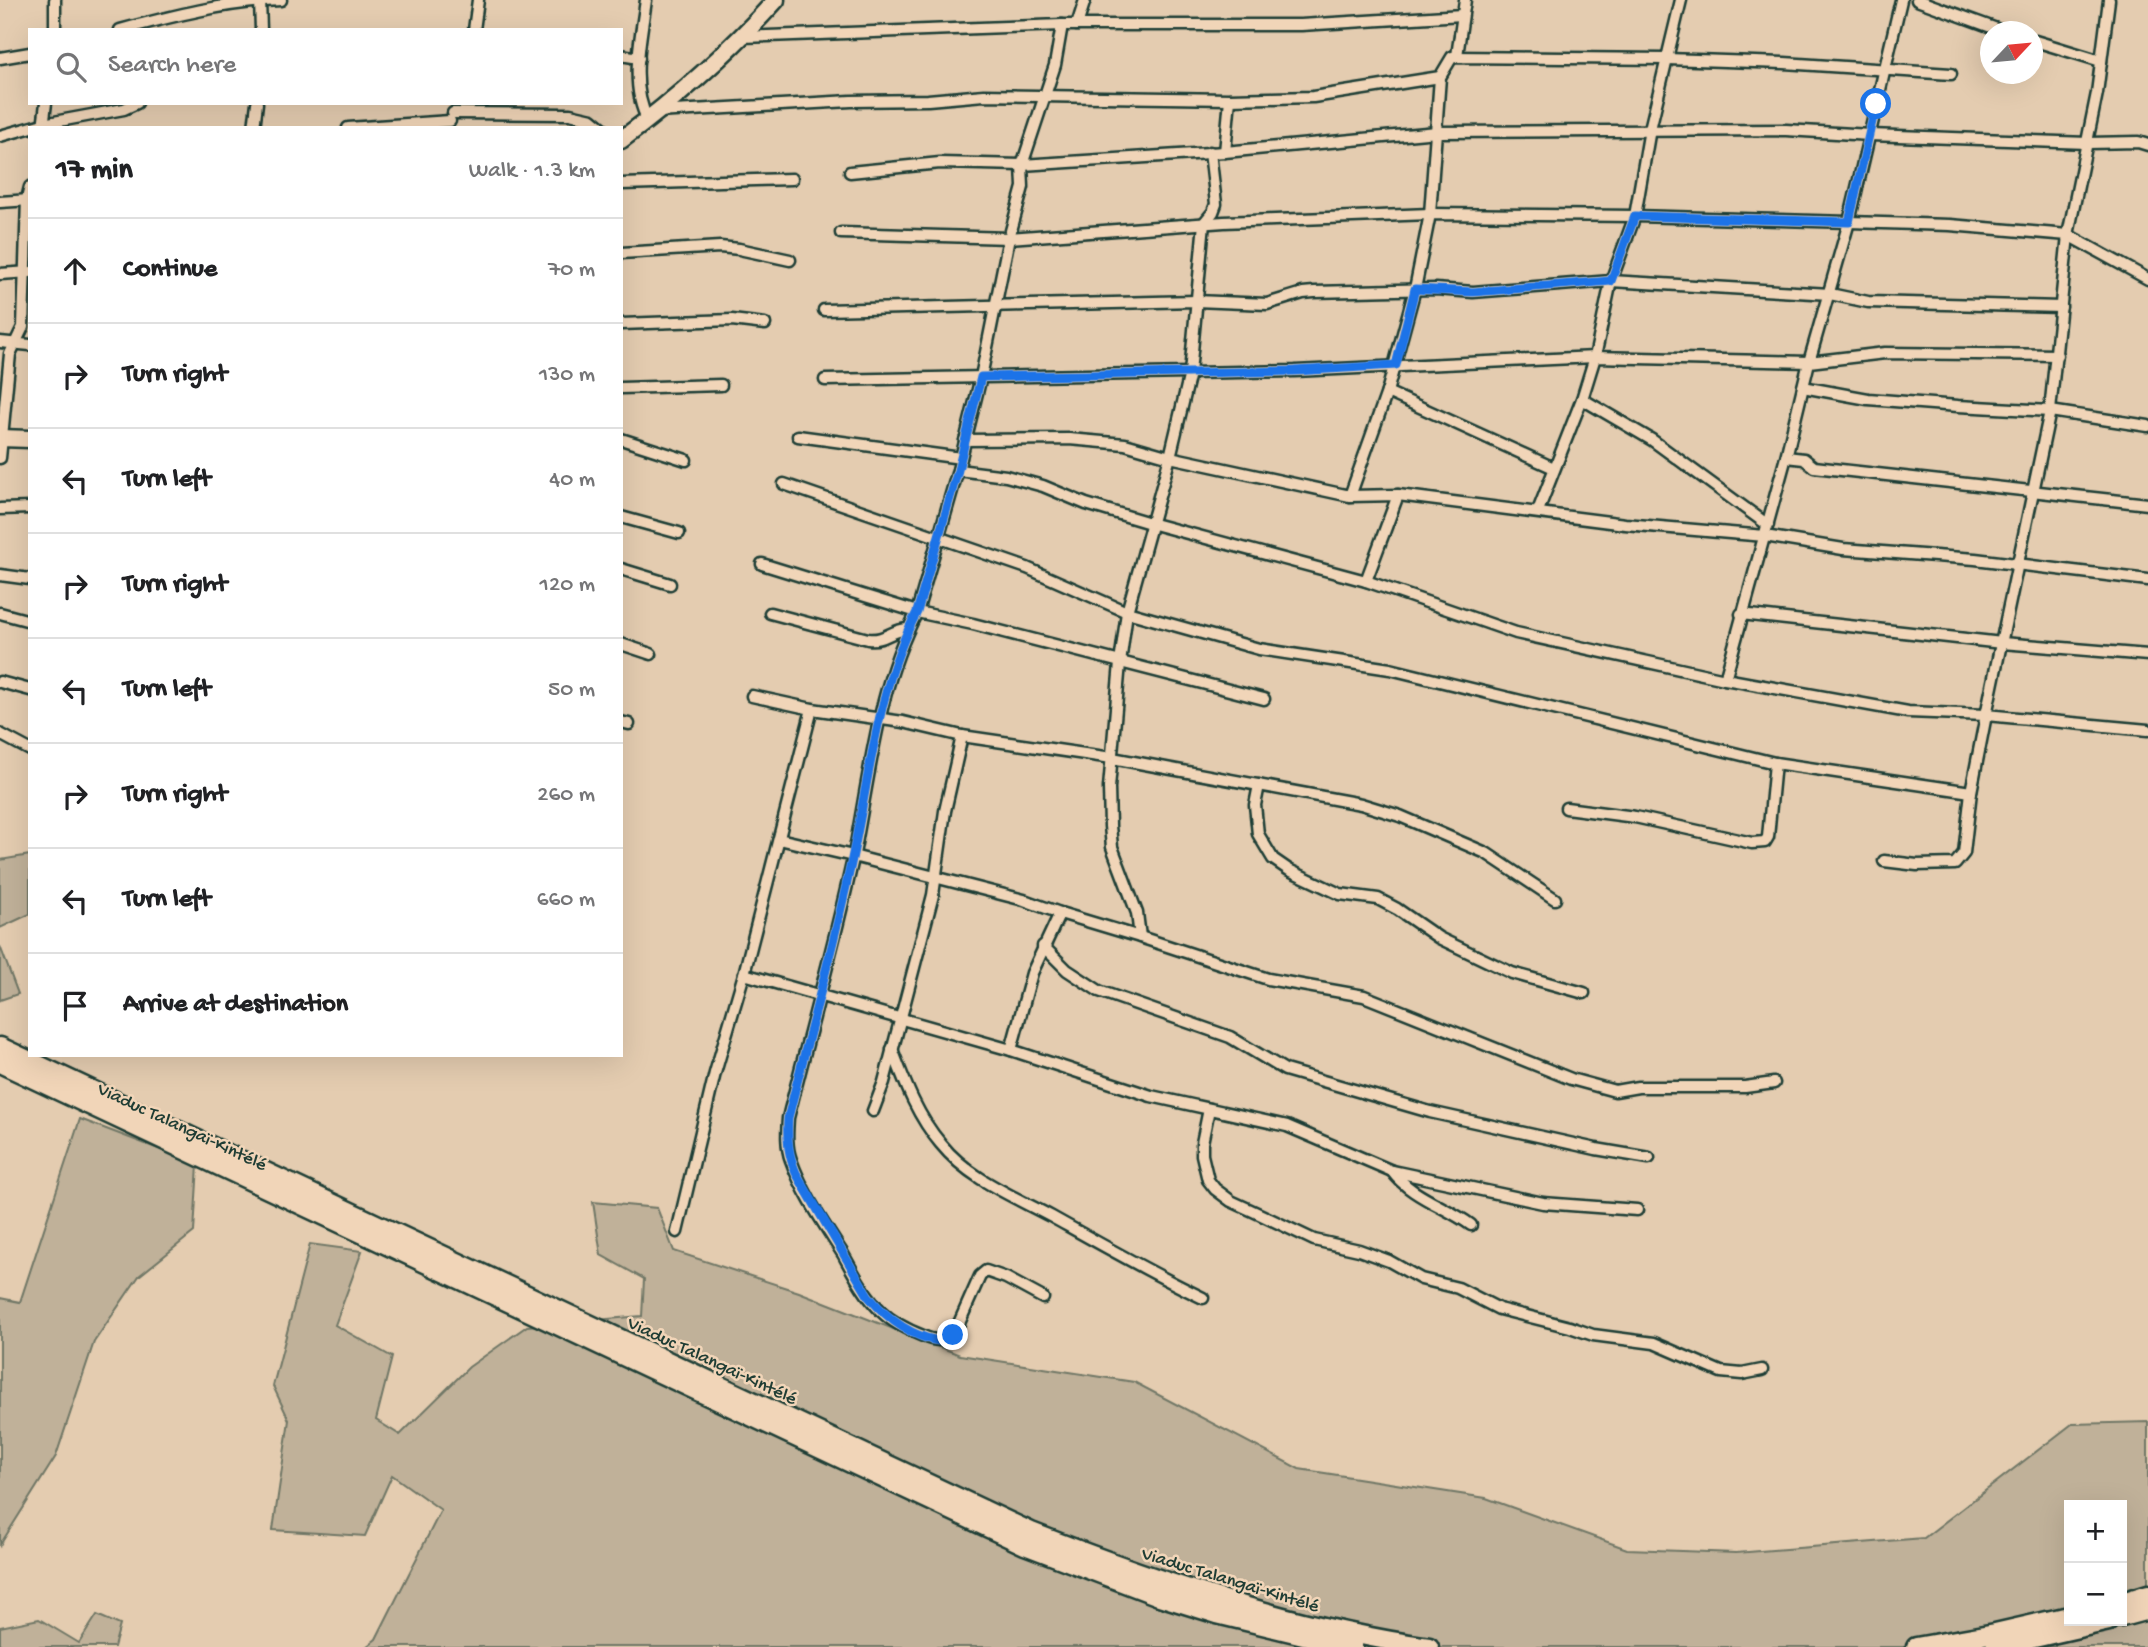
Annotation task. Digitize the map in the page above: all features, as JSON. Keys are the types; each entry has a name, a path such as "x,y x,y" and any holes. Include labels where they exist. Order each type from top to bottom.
{"highway":[{"name":"Viaduc Talangaï-Kintélé","path":"0,1047 1031,1532 1127,1569 1222,1601 1311,1625 1429,1647"},
{"name":"Viaduc Talangaï-Kintélé","path":"0,1063 1025,1545 1159,1596 1217,1614 1353,1647"},
{"path":"2127,1600 2148,1594"},
{"path":"2127,1616 2148,1610"},
{"path":"1916,1647 2064,1617"},
{"path":"1995,1647 2087,1626"}],"main road":[{"path":"623,138 741,37 776,0"},
{"path":"1,438 28,439"}],"street":[{"path":"55,0 55,28"},
{"path":"128,28 260,1 281,0"},
{"path":"474,28 478,0"},
{"path":"646,0 639,58 641,100 652,116 851,101 928,100 984,95 1230,99 1313,97 1440,77"},
{"path":"1077,25 1085,0"},
{"path":"1457,55 1465,0"},
{"path":"1538,511 1581,400 1595,356 1611,281 1635,216 1650,129 1681,0"},
{"path":"1725,679 1849,222 1901,0"},
{"path":"1917,0 1980,23"},
{"path":"1884,861 1917,865 1955,864 1964,853 1970,792 2050,411 2068,235 2088,143 2109,0"},
{"path":"260,1 261,28"},
{"path":"741,37 1062,25 1301,25 1462,15"},
{"path":"1043,1298 986,1271 980,1276 956,1330 950,1337 938,1341 897,1324 882,1313 869,1297 817,1212 790,1157 787,1138 788,1118 853,856 879,719 908,629 917,612 958,470 981,377 1009,238 1023,187 1022,166 1055,65 1062,25"},
{"path":"2043,43 2101,61"},
{"path":"0,58 28,53"},
{"path":"623,55 639,58"},
{"path":"1350,496 1396,365 1415,289 1430,214 1440,77 1448,61 1457,55 1667,59 1886,68 1951,75"},
{"path":"1225,152 1230,99"},
{"path":"47,105 43,126 132,105"},
{"path":"254,126 257,105"},
{"path":"365,126 452,116 570,114 592,119 601,126"},
{"path":"0,136 28,129"},
{"path":"850,172 940,163 1022,166 1225,152 1437,132 1786,130 2088,143 2138,142 2148,145"},
{"path":"1140,937 1137,913 1112,847 1108,807 1120,663 1127,612 1190,373 1203,223 1216,204 1210,152"},
{"path":"623,184 792,178"},
{"path":"0,202 28,199 23,327 10,354 0,458"},
{"path":"841,233 1009,238 1203,223 1430,214 1635,216 1950,225 2068,235 2148,279"},
{"path":"623,253 720,247 739,248 790,260"},
{"path":"0,274 27,272"},
{"path":"824,310 1196,301 1267,304 1303,293 1415,289 1473,292 1611,281 1830,294 1868,302 2061,307"},
{"path":"623,324 732,320 765,324"},
{"path":"0,342 28,345"},
{"path":"825,380 1295,371 1595,356 1809,362 1885,353 2057,355"},
{"path":"623,388 721,385"},
{"path":"1803,387 1868,399 2050,411 2148,426"},
{"path":"1387,392 1554,468"},
{"path":"1581,400 1652,440 1768,525"},
{"path":"798,436 961,458"},
{"path":"965,440 1069,439 1125,444 1170,457 1350,496 1398,495 1625,524 1765,536 1843,549 2019,564 2148,580"},
{"path":"623,440 686,460"},
{"path":"1786,457 1804,459 1814,467 2148,504"},
{"path":"958,470 1006,476 1043,486 1086,504 1150,523 1366,581 1516,634 1725,679 1908,712 1986,715 2148,730"},
{"path":"785,484 1027,568 1127,612 1259,649 1390,669 1775,764 1970,792"},
{"path":"1366,581 1398,495"},
{"path":"0,509 28,508"},
{"path":"623,518 679,533"},
{"path":"762,564 917,612 1264,699"},
{"path":"623,570 670,584"},
{"path":"0,575 28,579"},
{"path":"0,613 28,620"},
{"path":"770,613 868,639 880,640 895,630 908,629"},
{"path":"1741,614 2002,643 2148,655"},
{"path":"623,645 651,654"},
{"path":"0,682 28,689"},
{"path":"752,696 812,709 904,722 962,736 1112,758 1361,804 1400,816 1486,853 1555,899"},
{"path":"677,1232 715,1073 744,975 812,709"},
{"path":"0,734 28,749"},
{"path":"873,1111 901,1018 935,878 945,811 962,736"},
{"path":"1566,808 1635,817 1752,843 1765,842 1768,837 1775,764"},
{"path":"1259,785 1255,805 1258,834 1273,859 1289,870 1340,894 1378,899 1398,909 1439,938 1512,972 1584,993"},
{"path":"779,839 1024,900 1268,979 1364,996 1571,1079 1615,1091 1638,1087 1745,1087 1774,1083"},
{"path":"1011,1050 1032,973 1060,913"},
{"path":"1043,946 1067,970 1099,991 1230,1037 1285,1070 1430,1112 1649,1158"},
{"path":"744,975 1011,1050 1151,1096 1287,1126 1392,1171 1543,1203 1637,1210"},
{"path":"892,1049 924,1122 942,1146 964,1166 1005,1193 1203,1298"},
{"path":"1209,1109 1202,1155 1208,1180 1231,1201 1314,1240 1359,1250 1389,1261 1421,1279 1458,1288 1499,1310 1593,1335 1654,1343 1721,1372 1742,1374 1762,1370"},
{"path":"1392,1171 1399,1181 1419,1195 1455,1213 1471,1225"}],"shaded area":[{"path":"28,855 28,915 0,928 0,860"},
{"path":"0,946 18,994 0,1000"},
{"path":"80,1119 198,1164 194,1232 139,1276 94,1342 56,1456 0,1545 0,1298 20,1302"},
{"path":"593,1202 657,1208 674,1251 799,1292 960,1355 1134,1382 1299,1469 1486,1498 1627,1549 1736,1553 1924,1538 2072,1424 2148,1422 2148,1647 366,1647 376,1639 441,1510 392,1475 365,1536 273,1530 289,1420 273,1386 310,1244 362,1251 335,1325 392,1357 376,1420 400,1435 469,1367 527,1326 642,1316 644,1279 601,1255"},
{"path":"97,1615 120,1625 114,1647 0,1647 0,1627 39,1619 79,1643"}],"route":[{"path":"953,1335 944,1340 930,1339 897,1324 882,1313 869,1297 817,1212 796,1173 787,1138 788,1118 853,856 879,719 908,629 917,612 958,470 981,377 1295,371 1396,365 1415,289 1473,292 1611,281 1635,216 1849,222 1876,104"}]}
